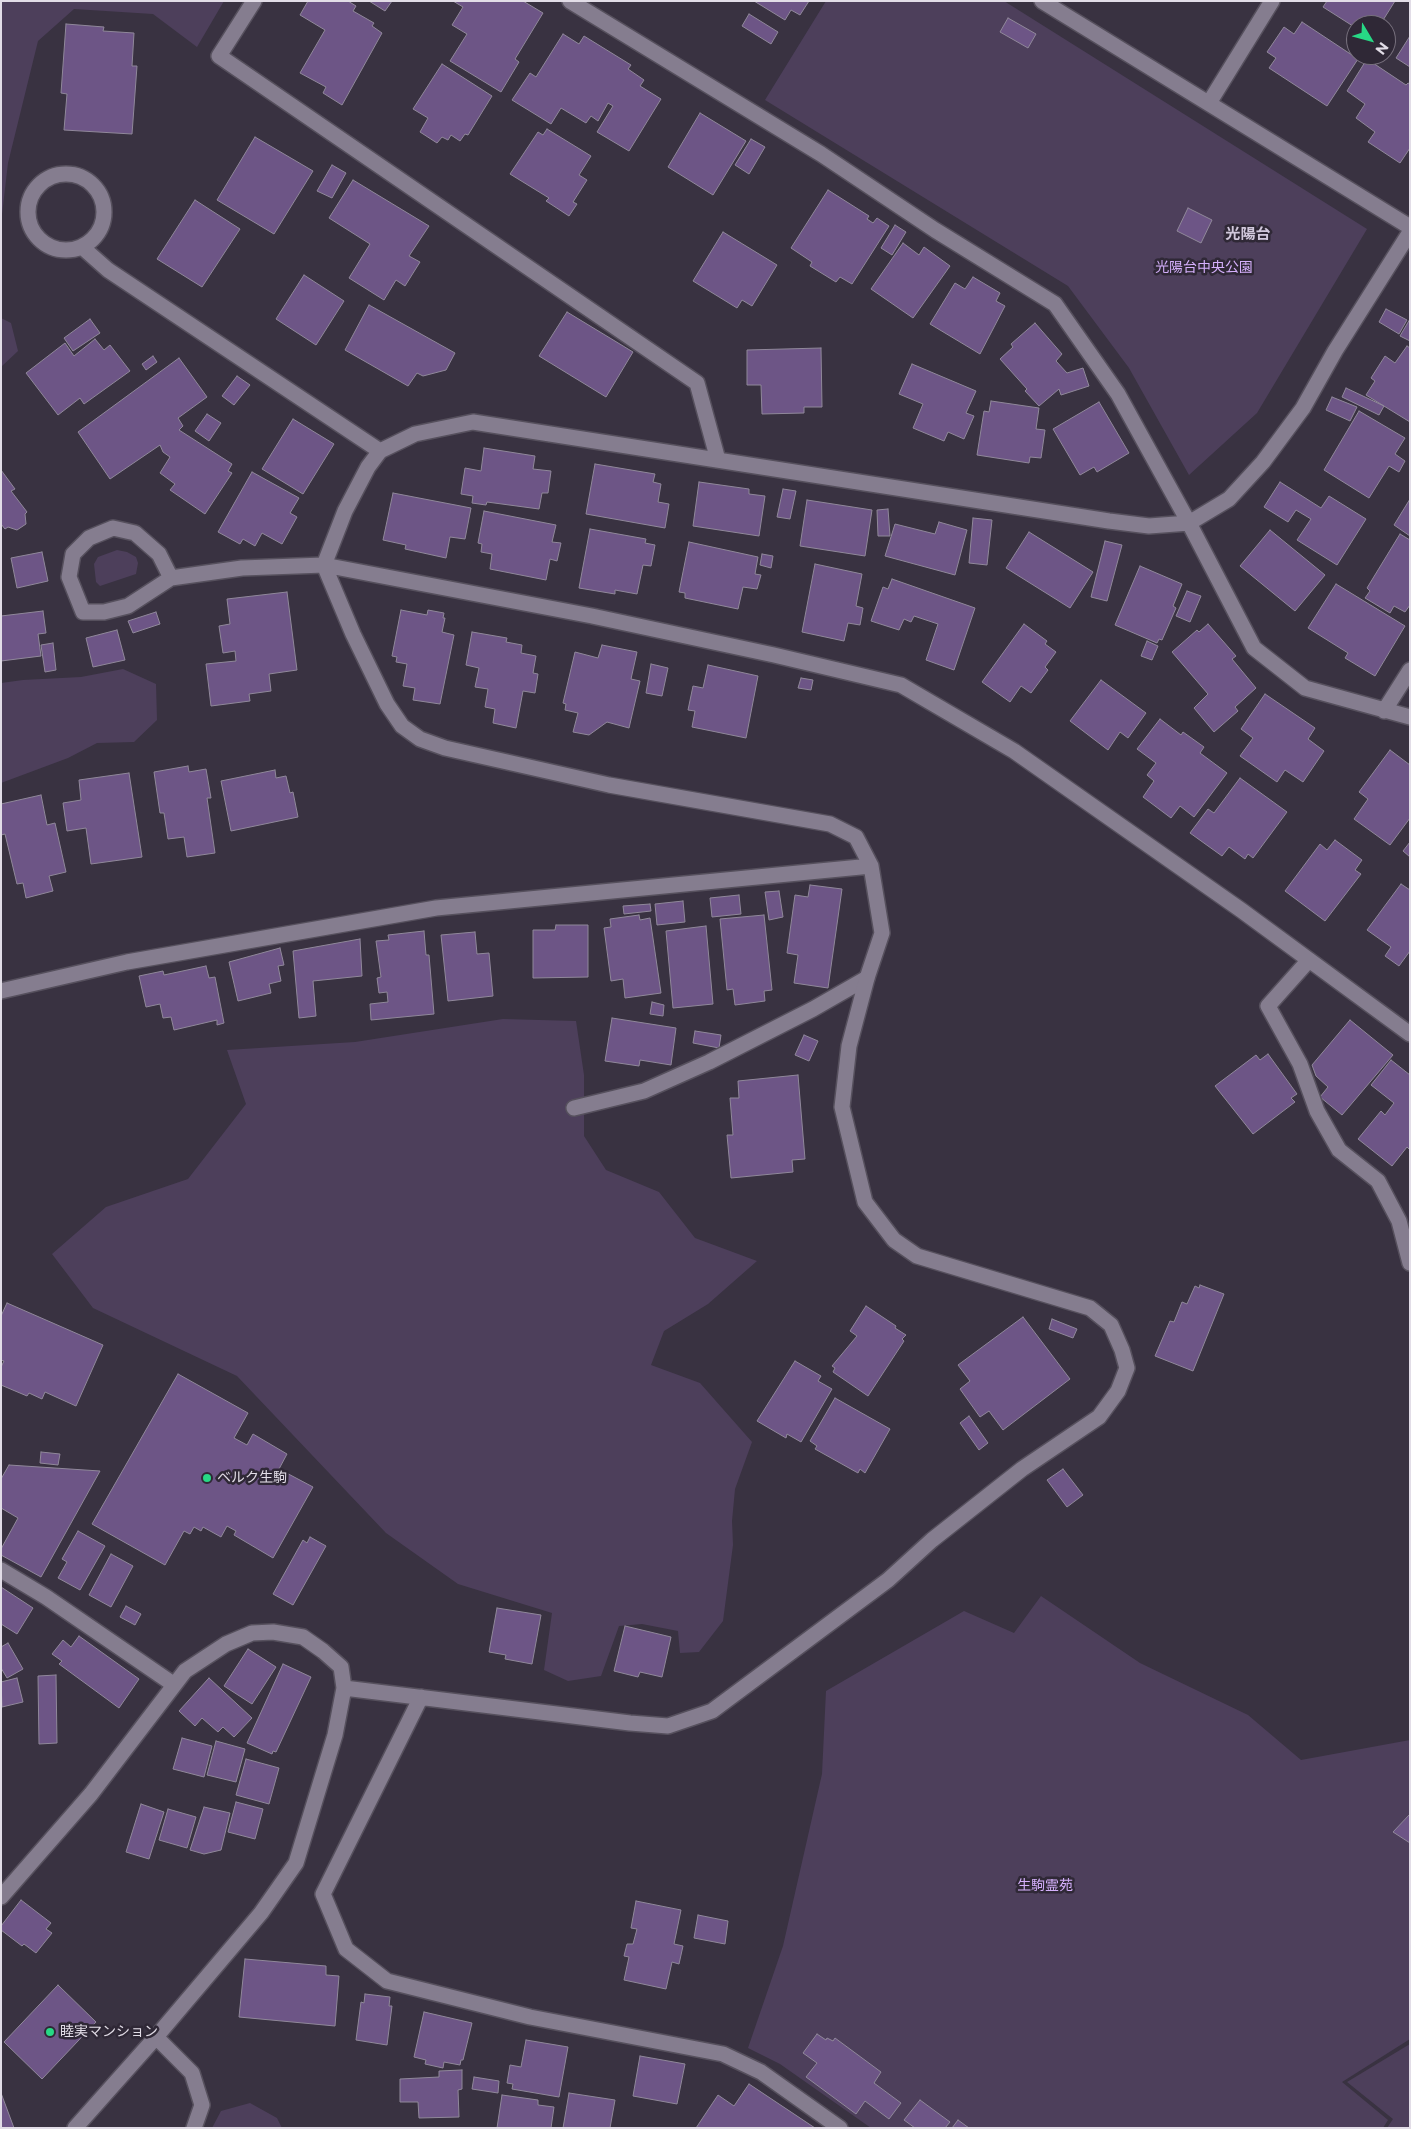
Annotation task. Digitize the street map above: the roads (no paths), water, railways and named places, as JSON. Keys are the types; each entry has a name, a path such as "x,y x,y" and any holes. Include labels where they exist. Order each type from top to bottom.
{"street":[{"path":"254,1 219,56 697,383 718,460"},
{"path":"570,1 821,154 935,230 1055,304 1118,394 1189,523 1254,648 1305,688 1410,717"},
{"path":"1042,1 1410,228"},
{"path":"1209,103 1272,1"},
{"path":"82,248 98,234 104,222 105,212 102,198 94,184 83,176 70,173 57,174 45,180 35,189 29,200 28,213 30,224 36,236 51,248 64,250 82,248 108,270 380,451"},
{"path":"344,1688 620,1722 668,1726 712,1711 888,1580 932,1540 1022,1469 1099,1417 1118,1390 1127,1368 1122,1350 1111,1325 1090,1308 917,1256 894,1240 865,1202 842,1107 849,1046 867,978 882,933 871,866 856,837 830,824 609,785 445,748 420,739 402,726 387,704 353,634 324,564 345,511 368,467 380,451 415,434 473,422 1109,521 1149,526 1189,523 1229,499 1263,462 1303,408 1335,351 1410,232"},
{"path":"171,578 159,554 135,533 113,528 89,538 73,554 69,577 83,612 104,612 128,606 171,578 242,568 324,564 611,620 901,685 1014,751 1232,904 1410,1034"},
{"path":"1384,711 1410,670"},
{"path":"1,991 127,962 436,908 871,866"},
{"path":"1309,960 1268,1006 1300,1064 1317,1111 1339,1150 1378,1181 1399,1221 1410,1263"},
{"path":"574,1108 644,1091 718,1057 813,1009 867,978"},
{"path":"1,1570 46,1596 174,1684"},
{"path":"1,1897 91,1794 185,1671 226,1644 252,1633 273,1632 303,1637 341,1667 344,1688 336,1734 296,1863 261,1913 156,2037 75,2128"},
{"path":"421,1697 323,1894 346,1949 387,1981 530,2017 723,2054 760,2072 840,2128"},
{"path":"156,2037 192,2073 202,2105 194,2128"}],"place":[{"name":"ベルク生駒","path":"207,1478"},
{"name":"睦実マンション","path":"50,2032"}],"district":[{"name":"光陽台","path":"1248,235"}],"park label":[{"name":"光陽台中央公園","path":"1204,268"},
{"name":"生駒霊苑","path":"1045,1886"}]}
